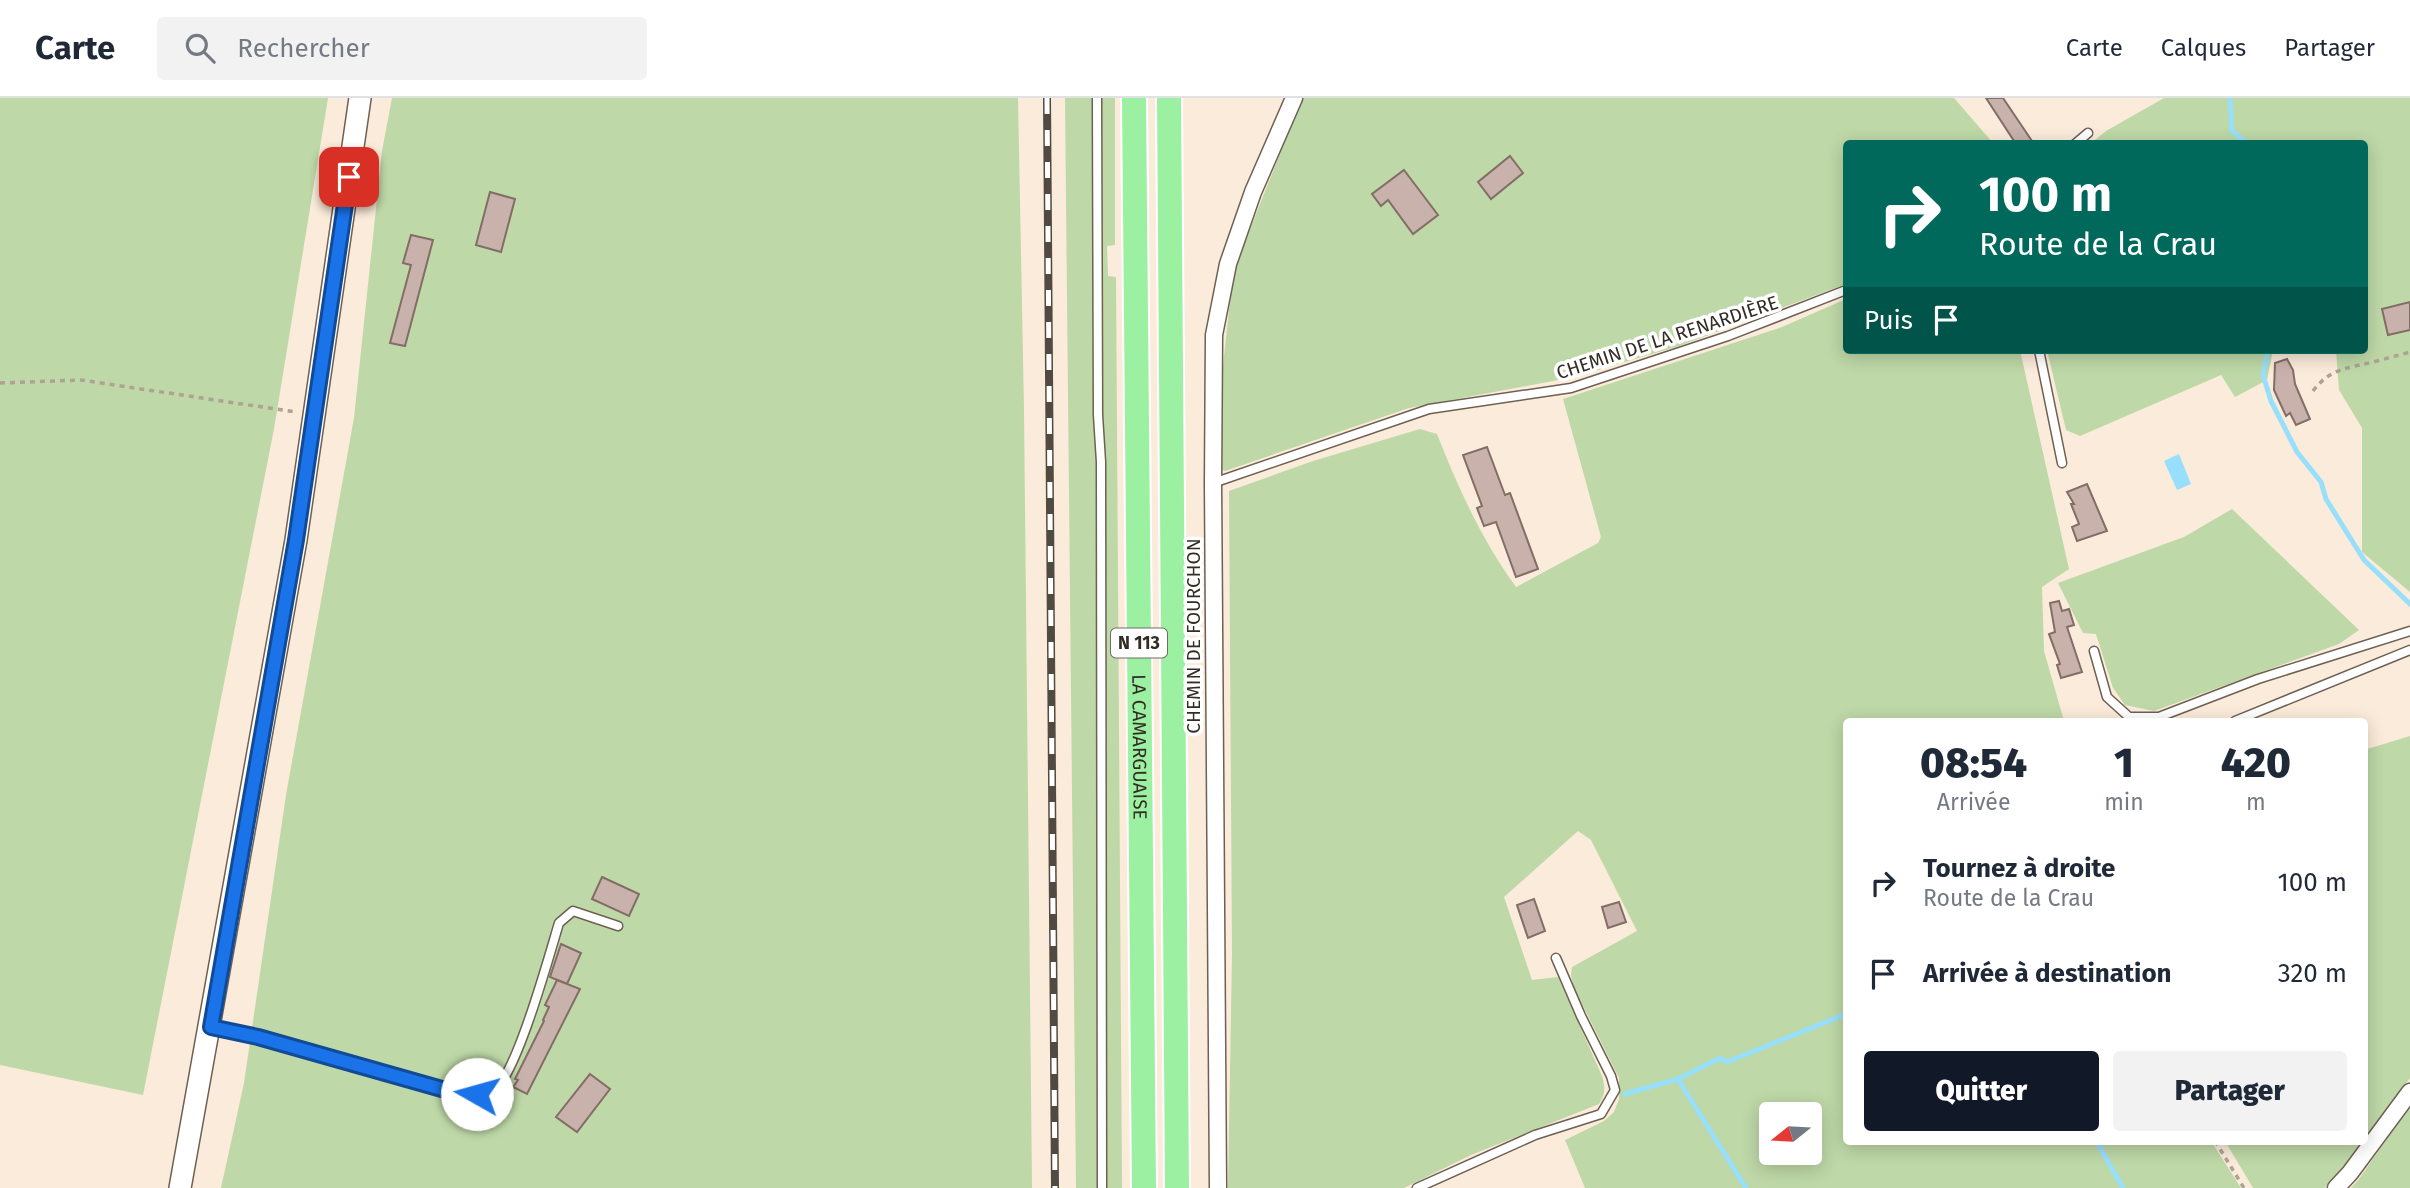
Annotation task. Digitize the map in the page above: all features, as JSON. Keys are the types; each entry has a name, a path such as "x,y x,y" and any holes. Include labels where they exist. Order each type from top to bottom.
{"highway":[{"name":"LA CAMARGUAISE","path":"1134,98 1144,1188"},
{"name":"LA CAMARGUAISE","path":"1169,98 1177,1188"}],"main road":[{"path":"180,1188 211,1027 296,540 360,98"}],"street":[{"name":"CHEMIN DE FOURCHON","path":"1218,1188 1214,335 1228,264 1253,192 1294,98"},
{"path":"2336,1188 2410,1092"}],"lane":[{"path":"1097,98 1098,415 1101,462 1102,1188"},
{"path":"2080,140 2088,133"},
{"name":"CHEMIN DE LA RENARDIÈRE","path":"1213,484 1429,409 1571,388 1728,337 1843,291"},
{"path":"2040,354 2062,463"},
{"path":"2094,651 2107,697 2129,716 2159,717 2258,680 2410,631"},
{"path":"2242,718 2410,650"},
{"path":"211,1027 258,1037 463,1095 492,1093 503,1083 525,1030 559,923 573,911 618,926"},
{"path":"1417,1188 1535,1135 1601,1114 1609,1102 1615,1090 1611,1076 1556,958"}],"path":[{"path":"2313,391 2321,379 2348,366 2410,352"},
{"path":"0,383 81,380 314,415"},
{"path":"2217,1145 2244,1188"}],"green space":[{"path":"0,98 328,98 274,429 143,1095 0,1065"},
{"path":"392,98 1018,98 1032,1188 221,1188 244,1083 286,795 354,418 382,151"},
{"path":"1065,98 1115,98 1115,245 1107,246 1108,276 1116,277 1122,1188 1076,1188"},
{"path":"1302,98 1954,98 1990,140 1843,140 1843,285 1679,346 1574,377 1409,408 1225,471 1219,469 1222,375 1233,272"},
{"path":"2164,98 2410,98 2410,592 2362,552 2362,428 2339,390 2336,354 2368,354 2368,140 2095,140"},
{"path":"1843,300 1843,354 2021,354 2069,569 2042,587 2044,651 2063,718 1843,718 1843,1145 2214,1145 2241,1188 1585,1188 1565,1140 1604,1121 1614,1112 1619,1099 1619,1078 1574,988 1572,967 1637,931 1591,840 1578,831 1504,897 1532,980 1558,977 1602,1076 1604,1090 1599,1104 1471,1155 1404,1188 1228,1188 1232,954 1229,491 1313,461 1420,429 1437,434 1472,513 1492,551 1516,587 1598,543 1601,537 1563,399 1782,327"},
{"path":"2048,354 2272,354 2267,380 2235,397 2221,375 2080,436 2066,430"},
{"path":"2232,509 2359,630 2339,644 2154,711 2125,705 2113,688 2096,634 2083,633 2058,583 2184,537"},
{"path":"2410,736 2410,1078 2368,1138 2368,749"},
{"path":"2410,1106 2410,1188 2351,1188 2359,1179"},
{"path":"2227,1145 2363,1145 2325,1188 2253,1188"}],"water":[{"path":"2179,454 2191,484 2177,490 2164,461"}],"building":[{"path":"1986,98 2003,98 2031,140 2013,140"},
{"path":"1510,156 1523,173 1491,199 1478,182"},
{"path":"1404,170 1438,215 1413,234 1388,200 1381,206 1372,194"},
{"path":"490,192 515,199 501,252 476,245"},
{"path":"411,235 433,240 405,346 390,343 411,265 403,263"},
{"path":"2410,302 2410,330 2388,335 2382,309"},
{"path":"2287,359 2310,419 2296,425 2290,413 2286,416 2274,390 2275,363"},
{"path":"1487,447 1505,495 1510,493 1538,569 1516,577 1496,522 1484,526 1477,508 1482,506 1463,455"},
{"path":"2087,484 2107,531 2077,541 2072,527 2079,524 2071,504 2074,504 2067,492"},
{"path":"2059,601 2062,611 2069,609 2074,625 2067,627 2082,672 2061,678 2057,665 2060,664 2049,634 2055,632 2050,603"},
{"path":"602,877 639,894 629,916 592,899"},
{"path":"1534,899 1545,931 1528,938 1517,905"},
{"path":"1619,902 1626,922 1608,928 1602,907"},
{"path":"561,944 581,953 567,984 550,977"},
{"path":"557,980 580,989 527,1094 513,1087 518,1080 515,1079 544,1021 549,1007 545,1005"},
{"path":"590,1074 610,1089 577,1132 556,1117"}],"waterway":[{"path":"2230,98 2232,131 2243,140"},
{"path":"2267,354 2263,375 2271,401 2297,452 2321,482 2326,499 2364,560 2410,604"},
{"path":"1625,1094 1678,1079 1720,1058 1727,1062 1843,1015"},
{"path":"1678,1079 1746,1188"},
{"path":"2098,1145 2123,1188"}],"railway":[{"path":"1047,98 1055,1188"}],"route":[{"path":"349,177 296,540 211,1027 258,1037 425,1086 463,1095 477,1094"}]}
